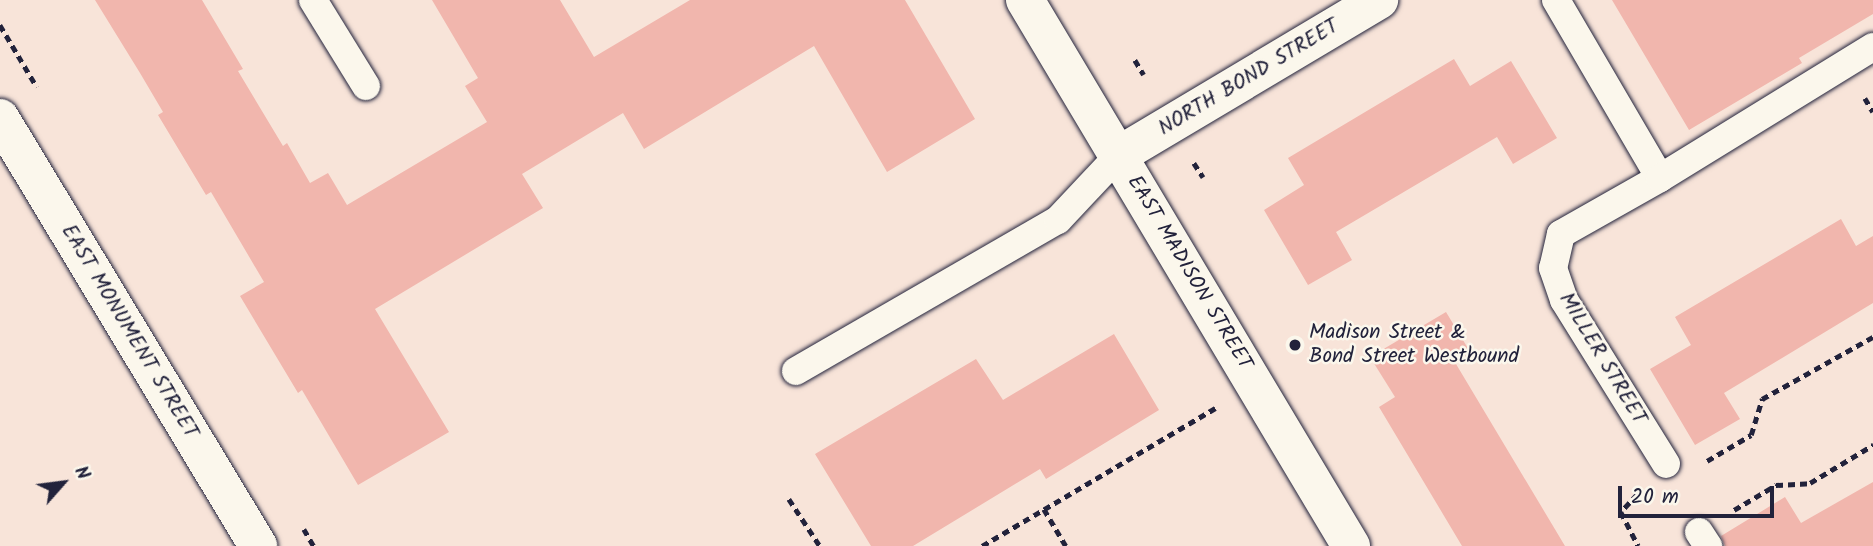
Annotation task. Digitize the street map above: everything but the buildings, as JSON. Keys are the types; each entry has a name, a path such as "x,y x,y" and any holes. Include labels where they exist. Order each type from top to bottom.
{"main road":[{"name":"EAST MADISON STREET","path":"1026,0 1352,546"},
{"name":"NORTH BOND STREET","path":"1119,155 1379,0"},
{"name":"EAST MONUMENT STREET","path":"0,118 258,546"}],"lane":[{"path":"313,0 366,86"},
{"path":"1556,0 1660,178"},
{"name":"MILLER STREET","path":"1666,464 1564,300 1553,268 1561,234 1660,178 1873,47"},
{"path":"796,371 1058,220 1119,155"}],"path":[{"path":"1135,60 1144,75"},
{"path":"1194,162 1203,177"},
{"path":"1666,464 1690,450 1700,466 1751,435 1762,399 1873,337"},
{"path":"982,546 1255,384"},
{"path":"1703,539 1776,485 1810,483 1873,445"},
{"path":"789,499 820,546"},
{"path":"1044,509 1066,546"},
{"path":"1621,512 1638,546"}],"place":[{"name":"Madison Street & Bond Street Westbound","path":"1295,345"}]}
